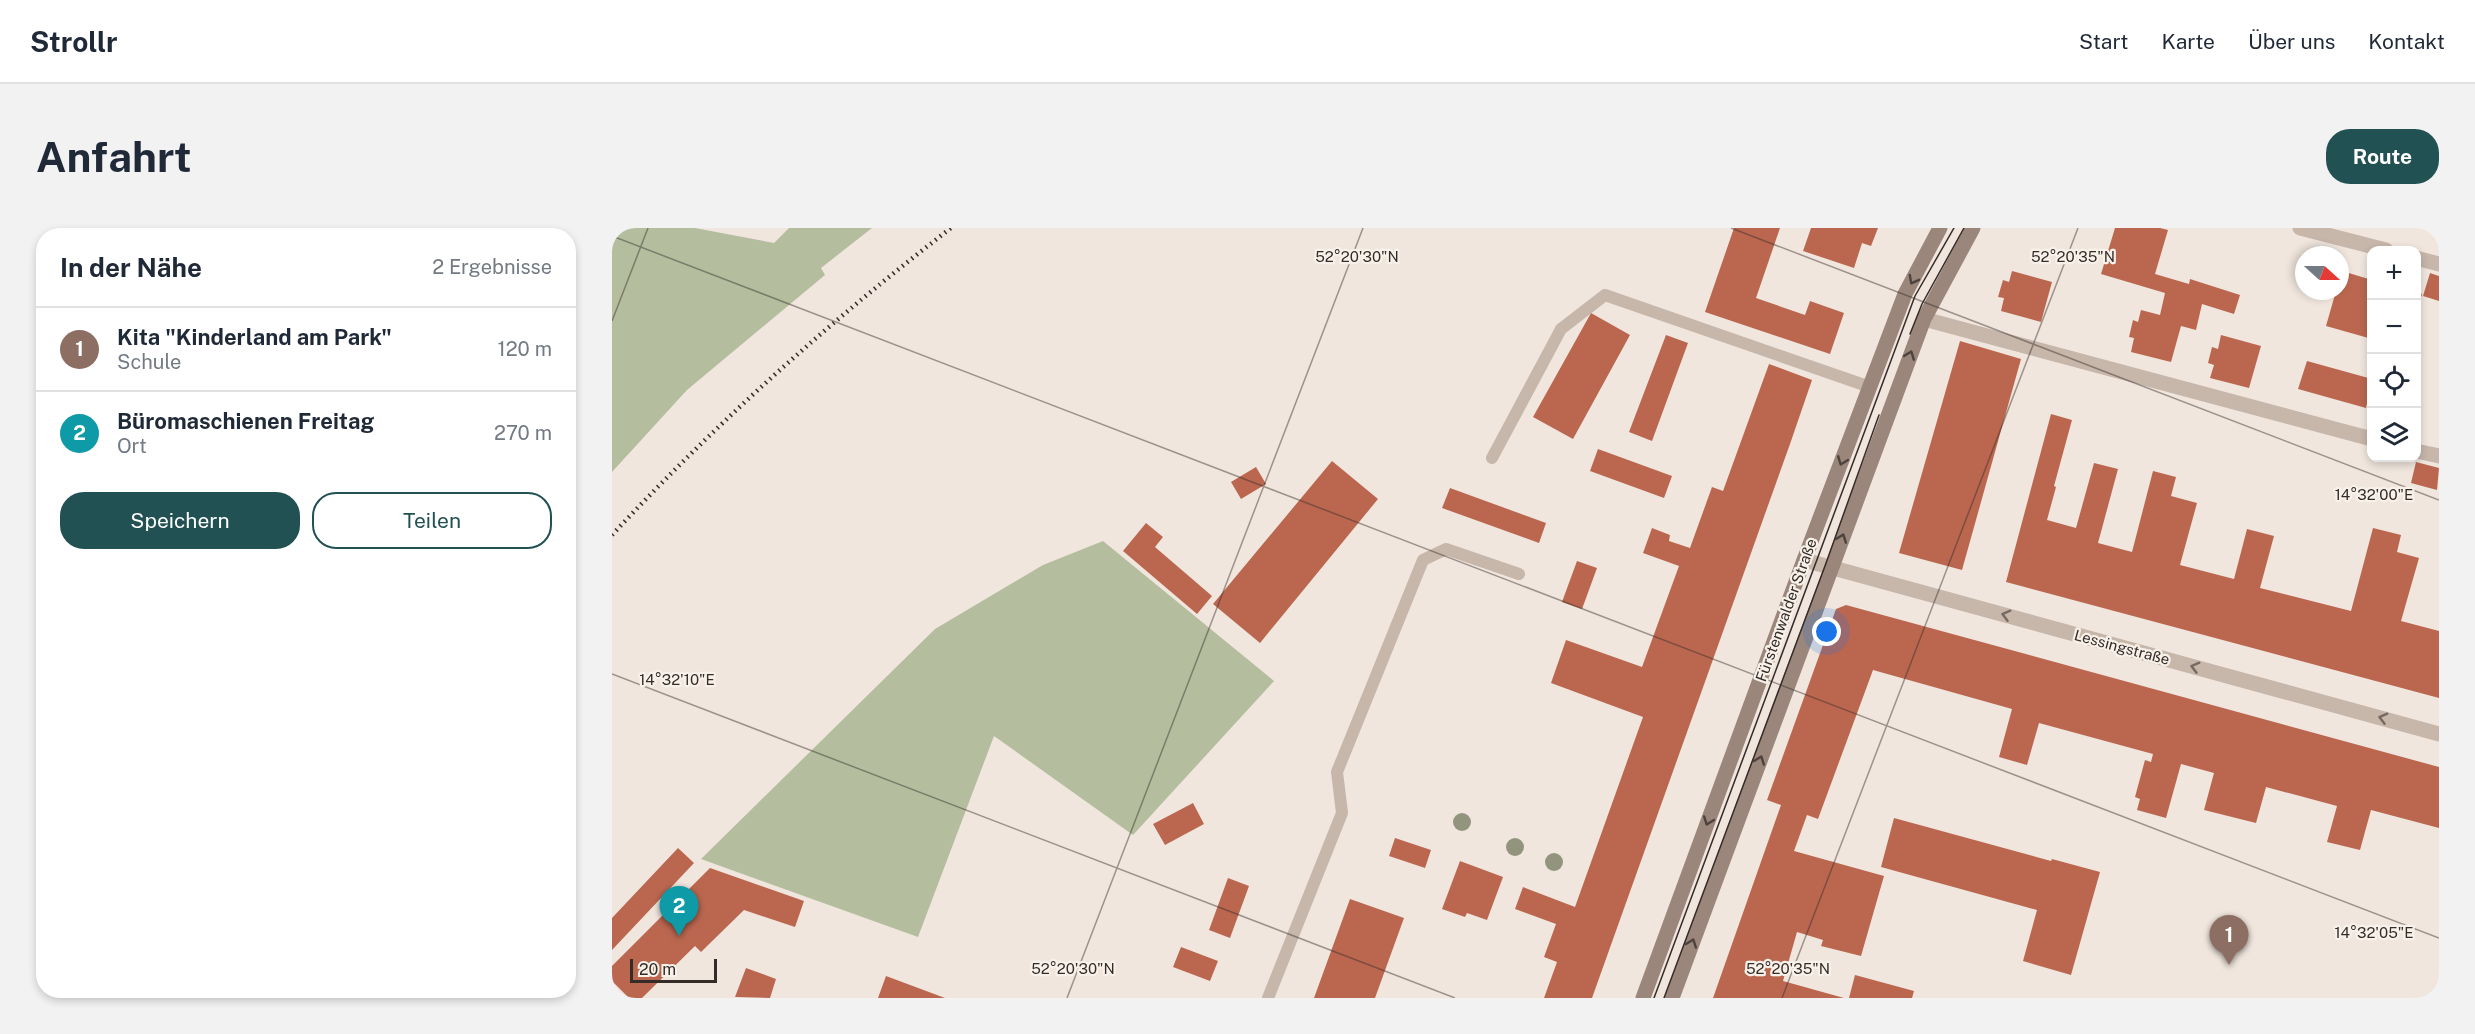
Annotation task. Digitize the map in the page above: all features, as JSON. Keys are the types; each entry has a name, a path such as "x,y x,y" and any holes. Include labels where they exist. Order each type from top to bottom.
{"street":[{"name":"Fürstenwalder Straße","path":"1643,998 1804,560 1905,294 1940,228"},
{"name":"Fürstenwalder Straße","path":"1672,998 1924,319 1973,228"},
{"path":"2300,228 2370,246"},
{"path":"2421,259 2439,264"},
{"path":"1924,319 2367,438"},
{"path":"2421,452 2439,456"},
{"name":"Lessingstraße","path":"1804,560 2439,734"}],"lane":[{"path":"1492,458 1561,329 1605,295 1870,387"},
{"path":"1268,998 1342,813 1337,772 1422,560 1446,549 1519,574"}],"green space":[{"path":"612,228 695,228 774,243 789,228 872,228 821,268 825,275 687,390 612,472"},
{"path":"1103,541 1274,681 1133,835 994,736 918,937 701,859 935,629 1043,565"}],"building":[{"path":"1734,228 1780,228 1756,298 1805,315 1810,301 1844,313 1830,354 1705,312"},
{"path":"1811,228 1878,228 1871,246 1862,243 1854,268 1803,251"},
{"path":"2115,228 2168,230 2155,274 2189,284 2190,279 2240,295 2234,314 2202,304 2196,330 2181,326 2171,362 2131,352 2134,338 2129,337 2133,320 2138,322 2141,310 2160,315 2165,293 2101,274"},
{"path":"2012,271 2052,282 2041,322 2001,311 2004,298 1998,297 2003,280 2009,282"},
{"path":"2349,273 2367,278 2367,338 2326,326 2333,300 2349,300"},
{"path":"2430,273 2439,276 2439,301 2423,296"},
{"path":"1591,313 1630,335 1573,439 1533,417"},
{"path":"1666,335 1688,343 1652,441 1629,432"},
{"path":"2221,335 2261,346 2249,388 2210,378 2214,365 2208,363 2212,347 2218,349"},
{"path":"1960,341 2021,359 1962,570 1899,553"},
{"path":"2307,361 2367,378 2366,408 2298,389"},
{"path":"1769,364 1812,380 1790,444 1592,998 1544,998 1557,962 1544,957 1556,924 1515,909 1523,887 1575,907 1643,717 1551,683 1566,640 1642,667 1679,566 1643,553 1652,528 1670,535 1669,541 1690,548 1712,487 1723,491"},
{"path":"2051,414 2072,420 2047,520 2076,528 2094,463 2118,469 2098,543 2132,552 2153,471 2176,477 2171,496 2197,503 2180,565 2234,579 2247,529 2274,536 2260,588 2351,611 2373,528 2401,535 2397,552 2419,558 2401,621 2439,631 2439,698 2006,582"},
{"path":"1598,449 1672,476 1664,498 1590,471"},
{"path":"1332,461 1378,499 1260,643 1213,604"},
{"path":"2416,462 2439,468 2437,490 2411,483"},
{"path":"1256,467 1266,484 1241,499 1231,482"},
{"path":"1450,488 1546,523 1539,543 1442,508"},
{"path":"1146,523 1163,537 1155,547 1212,596 1197,614 1123,551"},
{"path":"1577,561 1597,568 1582,609 1562,602"},
{"path":"1846,605 2439,767 2439,828 2371,810 2360,850 2327,842 2337,806 2266,787 2256,823 2204,810 2214,773 2181,764 2166,818 2137,810 2140,799 2135,797 2145,760 2151,762 2153,754 2039,723 2027,765 1999,757 2012,709 1873,670 1818,819 1807,815 1794,851 1884,876 1861,956 1821,946 1823,940 1797,932 1783,981 1844,998 1713,998 1781,805 1767,800 1836,609"},
{"path":"1193,803 1204,824 1165,845 1153,824"},
{"path":"1894,818 2100,872 2071,975 2023,961 2037,910 1881,867"},
{"path":"1395,838 1431,850 1425,868 1389,856"},
{"path":"678,848 694,863 612,950 612,918"},
{"path":"1460,861 1503,877 1487,920 1467,913 1465,917 1442,909"},
{"path":"710,868 804,901 795,927 744,910 701,952 695,946 642,998 629,998 612,981 612,966"},
{"path":"1228,878 1249,886 1230,938 1209,930"},
{"path":"1350,899 1404,918 1375,998 1314,998"},
{"path":"1181,947 1218,961 1210,981 1173,967"},
{"path":"746,968 776,979 770,998 735,997"},
{"path":"1855,975 1914,991 1912,998 1849,998"},
{"path":"886,976 945,998 878,998"}],"tram line":[{"path":"1654,998 1915,296 1954,228"},
{"path":"1910,334 1922,304 1964,228"},
{"path":"1664,998 1879,415"}],"railway":[{"path":"612,535 651,493 775,374 862,299 951,228"}],"place":[{"name":"Büromaschienen Freitag","path":"679,936"},
{"name":"Kita \"Kinderland am Park\"","path":"2229,965"}]}
